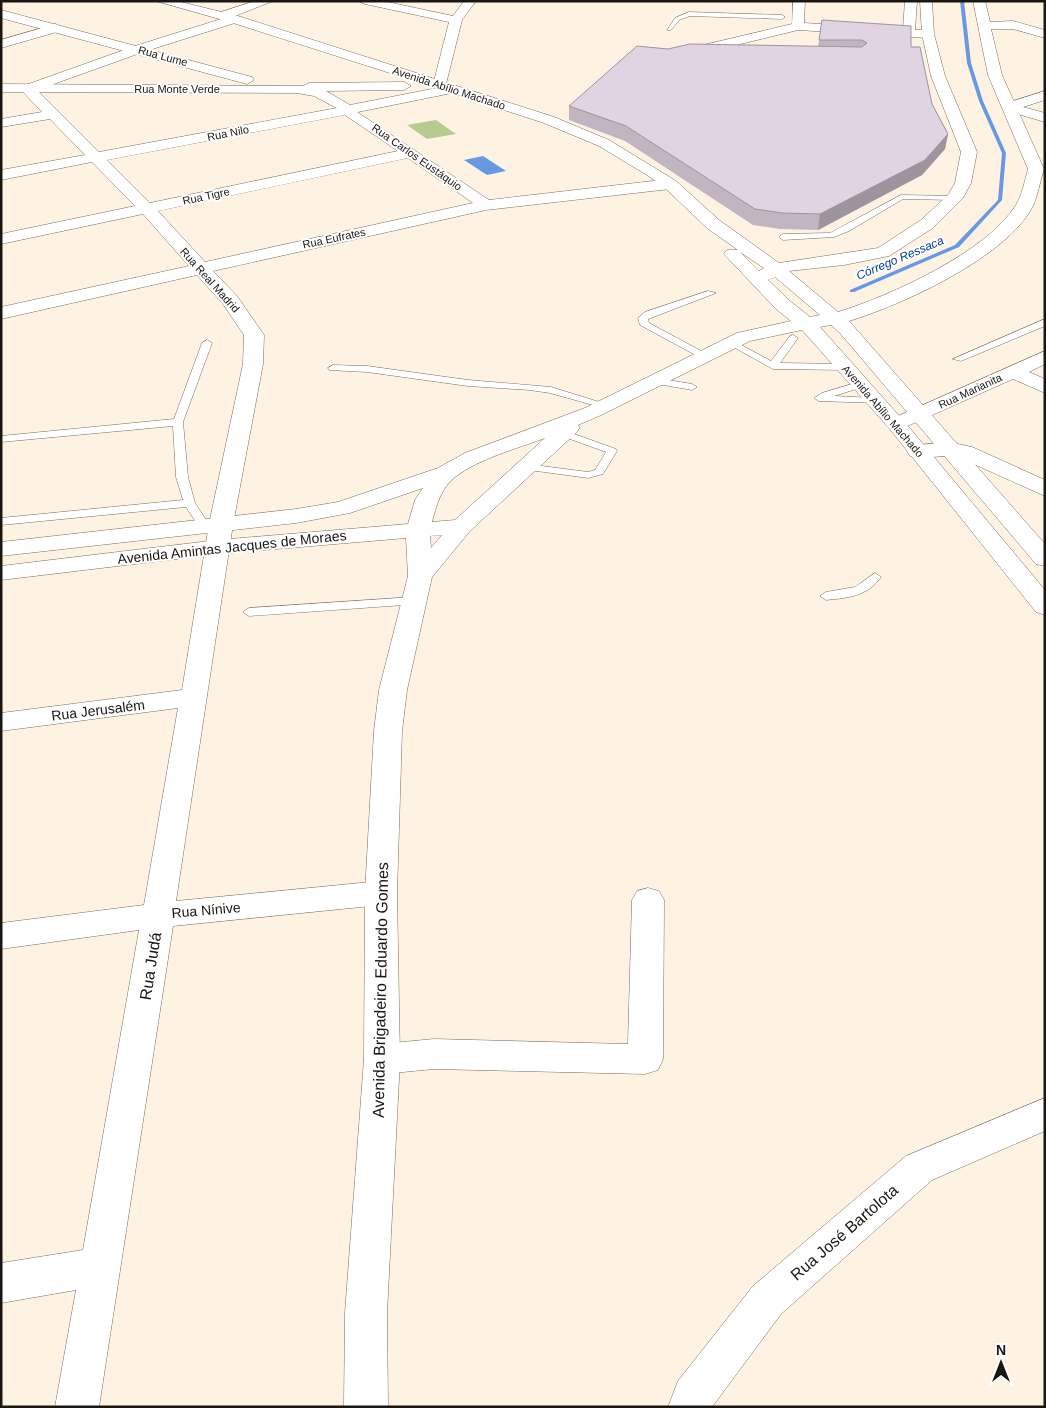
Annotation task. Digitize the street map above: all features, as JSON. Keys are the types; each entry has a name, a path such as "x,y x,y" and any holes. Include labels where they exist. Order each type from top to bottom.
{"street":[{"name":"Avenida Abílio Machado","path":"162,1 228,18 550,120 604,143 670,184 713,224 776,269 841,324 918,415 1045,559"},
{"path":"28,89 228,18 267,1"},
{"path":"365,1 456,20"},
{"path":"440,85 456,20 470,1"},
{"path":"798,22 799,1"},
{"path":"909,33 911,1"},
{"path":"762,283 763,277 776,269 794,265 844,260 883,252 927,224 955,198 963,183 969,152 938,76 928,34 926,1"},
{"path":"841,324 961,264 1002,234 1025,205 1036,169 995,75 979,1"},
{"name":"Rua Lume","path":"1,14 263,83 326,87 440,85"},
{"path":"782,17 798,22 928,34"},
{"path":"672,56 798,22"},
{"path":"984,26 1013,25 1045,34"},
{"path":"1,44 56,28"},
{"name":"Rua Monte Verde","path":"1,88 298,89 318,92 348,110"},
{"name":"Rua Real Madrid","path":"28,89 146,208 230,300 254,334 254,364 214,532"},
{"name":"Rua Nilo","path":"1,176 454,89"},
{"path":"1009,106 1045,95"},
{"path":"1009,106 1045,118"},
{"name":"Rua Carlos Eustáquio","path":"348,110 486,205"},
{"path":"1,123 53,114"},
{"name":"Rua Tigre","path":"1,239 411,153"},
{"name":"Rua Eufrates","path":"1,313 198,267 486,205 670,184"},
{"name":"Avenida Abílio Machado","path":"713,224 730,251 783,305 806,322 846,367 866,393 896,424 1045,607"},
{"name":"Avenida Brigadeiro Eduardo Gomes","path":"738,340 783,305"},
{"name":"Avenida Brigadeiro Eduardo Gomes","path":"366,1407 366,1313 382,1059 381,893 388,731 393,690 417,588 418,530 426,500 446,473 472,458 595,410 738,340 806,322 841,324"},
{"path":"738,340 793,338 827,346"},
{"name":"Rua Marianita","path":"896,424 1045,357"},
{"path":"1012,371 1045,387"},
{"name":"Avenida Brigadeiro Eduardo Gomes","path":"417,588 462,526 562,433 595,410"},
{"path":"918,450 948,449 986,460 1045,489"},
{"path":"472,458 497,468 503,473 507,484"},
{"name":"Avenida Amintas Jacques de Moraes","path":"1,573 342,508 446,473"},
{"name":"Avenida Amintas Jacques de Moraes","path":"1,549 214,532 418,530 462,526"},
{"name":"Rua Judá","path":"78,1407 194,697 214,532"},
{"name":"Rua Jerusalém","path":"1,722 194,697"},
{"name":"Rua Nínive","path":"1,936 159,915 381,893"},
{"path":"382,1059 434,1054 645,1059 648,900"},
{"name":"Rua José Bartolota","path":"690,1407 693,1396 767,1300 919,1168 1045,1114"},
{"path":"1,1283 101,1266"}],"lane":[{"path":"669,28 677,19 690,14 782,17"},
{"path":"782,237 831,236 901,197 955,198"},
{"path":"704,356 645,325 643,318 648,314 711,294"},
{"path":"958,359 1045,322"},
{"path":"773,366 793,338"},
{"path":"738,340 773,366 846,367"},
{"path":"207,343 178,422 182,477 188,503 214,532"},
{"path":"334,368 367,369 468,383 551,390 595,410"},
{"path":"1,439 178,422"},
{"path":"526,466 588,475 599,472 612,451 562,433"},
{"path":"1,522 188,503"},
{"path":"826,596 853,592 869,586 874,577"},
{"path":"249,612 417,588"}],"green space":[{"path":"436,120 456,134 427,139 407,125"}],"water":[{"path":"483,156 506,171 487,175 464,160"}],"building":[{"path":"822,20 911,26 911,47 920,47 932,104 948,134 925,160 820,214 782,213 755,209 626,126 569,106 637,46 668,49 690,44 862,47 867,43 862,40 819,40"}],"waterway":[{"name":"Córrego Ressaca","path":"852,291 957,246 1000,200 1004,153 981,101 969,63 962,1"}]}
